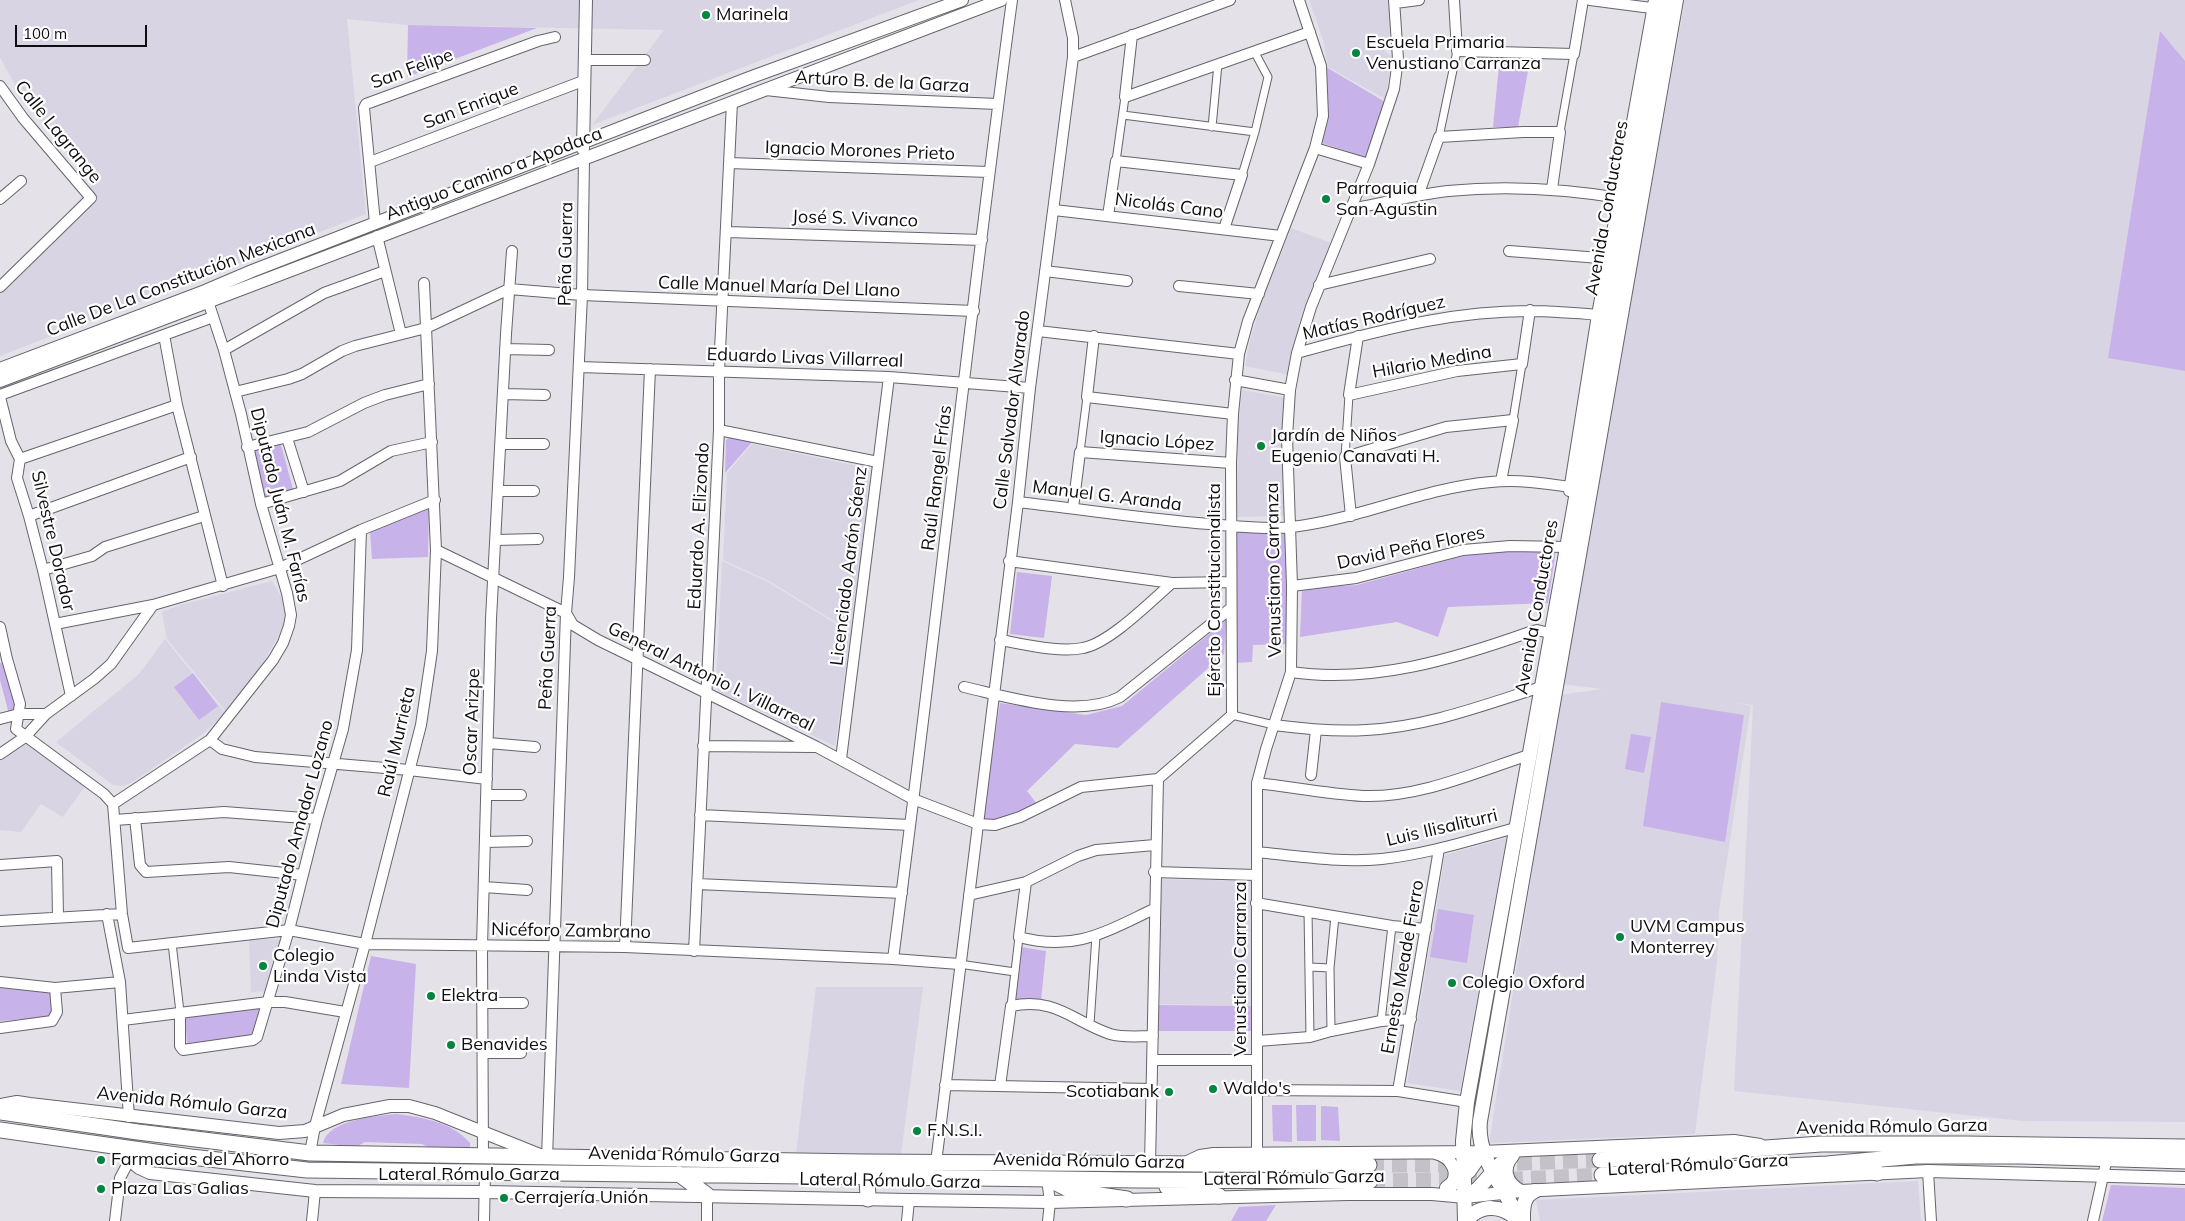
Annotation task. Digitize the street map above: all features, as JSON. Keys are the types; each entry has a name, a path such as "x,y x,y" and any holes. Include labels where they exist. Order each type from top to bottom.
{"main road":[{"name":"Avenida Conductores","path":"1519,1221 1506,1193 1482,1152 1479,1134 1480,1121 1557,635 1676,0"},
{"name":"Avenida Conductores","path":"1466,1212 1464,1152 1467,1102 1541,687 1557,635 1567,547 1574,509 1573,487 1657,4"},
{"name":"Avenida Rómulo Garza","path":"0,1112 138,1132 310,1153 680,1174 1370,1181"},
{"name":"Avenida Rómulo Garza","path":"0,1130 299,1170 484,1164 547,1158 1150,1165 1369,1165"},
{"name":"Avenida Rómulo Garza","path":"2185,1147 1821,1144 1601,1168 1827,1164 1916,1156 2107,1158 2185,1161"},
{"path":"1466,1212 1457,1200 1441,1192 1464,1176 1482,1152"},
{"path":"1466,1212 1477,1191 1499,1164 1514,1154"},
{"path":"1827,1164 1877,1172"},
{"path":"680,1174 707,1195"},
{"path":"867,1176 868,1199"},
{"path":"1048,1179 1072,1191 1127,1199"},
{"path":"1138,1180 1219,1196"},
{"path":"1523,1221 1528,1191"},
{"path":"1466,1212 1493,1208 1505,1210 1519,1221"}],"street":[{"path":"584,159 582,142 586,0"},
{"name":"Calle De La Constitución Mexicana","path":"0,369 207,297 375,223 758,74 962,0"},
{"name":"Antiguo Camino a Apodaca","path":"0,381 207,297 584,159 1001,0"},
{"name":"Raúl Rangel Frías","path":"893,959 966,382 989,172 1012,0"},
{"name":"Calle Salvador Alvarado","path":"936,1163 959,964 1018,502 1030,388 1074,57 1073,38 1065,0"},
{"path":"1074,57 1230,0"},
{"name":"Ejército Constitucionalista","path":"1158,779 1232,715 1230,526 1235,380 1239,354 1259,294 1315,148 1323,116 1321,66 1299,0"},
{"path":"1395,2 1419,0"},
{"path":"1418,196 1439,137 1456,50 1454,0"},
{"path":"1552,189 1583,0"},
{"path":"1590,0 1657,4"},
{"name":"Venustiano Carranza","path":"1257,1153 1257,783 1291,672 1291,527 1287,437 1290,390 1297,353 1319,285 1388,110 1398,71 1395,2"},
{"path":"1125,97 1310,32"},
{"path":"1108,216 1123,115 1132,35"},
{"name":"San Felipe","path":"375,223 364,108 367,103 538,41 555,37"},
{"path":"1456,50 1574,54"},
{"path":"1224,229 1255,132 1268,77 1254,51"},
{"path":"584,60 645,60"},
{"path":"1212,127 1218,64"},
{"name":"San Enrique","path":"370,162 583,81"},
{"name":"Calle Lagrange","path":"0,86 23,118 91,198 0,288"},
{"name":"Arturo B. de la Garza","path":"765,90 829,96 998,104"},
{"name":"Eduardo A. Elizondo","path":"694,951 719,430 719,371 732,102"},
{"path":"1123,115 1255,132"},
{"path":"1439,137 1523,132 1560,132"},
{"path":"1315,148 1368,164"},
{"name":"Peña Guerra","path":"547,1158 566,613 582,295 584,159"},
{"path":"1116,162 1242,175"},
{"name":"Ignacio Morones Prieto","path":"730,163 989,172"},
{"path":"1,196 21,181"},
{"path":"1350,209 1418,196 1470,190 1552,189 1624,198"},
{"name":"Nicolás Cano","path":"1054,210 1281,236"},
{"name":"José S. Vivanco","path":"727,232 982,240"},
{"path":"377,236 402,334"},
{"name":"Oscar Arizpe","path":"484,1221 482,946 485,842 493,578 512,251"},
{"path":"1509,251 1612,259"},
{"path":"1319,285 1430,260"},
{"path":"1045,271 1127,281"},
{"path":"224,350 324,293 385,272"},
{"name":"Raúl Murrieta","path":"310,1153 315,1126 365,944 421,725 432,651 436,550 435,500 424,282"},
{"path":"1179,286 1259,294"},
{"path":"235,392 302,374 342,351 376,340 426,328 509,289"},
{"name":"Calle Manuel María Del Llano","path":"509,289 582,295 974,311"},
{"name":"Diputado Juán M. Farías","path":"113,804 210,740 273,660 283,643 291,615 280,568 261,504 224,350 207,297"},
{"path":"1501,481 1513,420 1530,310"},
{"name":"Matías Rodríguez","path":"1297,353 1424,320 1482,313 1530,310 1602,316"},
{"path":"0,396 213,316"},
{"path":"1038,331 1239,354"},
{"path":"164,334 177,405 223,586"},
{"path":"1073,508 1094,336"},
{"path":"1351,516 1345,457 1349,395 1358,336"},
{"path":"505,349 549,350"},
{"name":"Hilario Medina","path":"1349,395 1457,371 1522,364"},
{"name":"Eduardo Livas Villarreal","path":"579,367 889,377 1030,388"},
{"path":"625,948 650,369"},
{"name":"Licenciado Aarón Sáenz","path":"841,759 889,377"},
{"path":"1235,380 1290,390"},
{"path":"247,447 308,432 378,398 429,384"},
{"path":"503,394 545,395"},
{"name":"Silvestre Dorador","path":"0,396 11,441 20,459 17,478 43,570 71,696"},
{"path":"1087,397 1233,414"},
{"path":"20,459 177,405"},
{"path":"1345,457 1446,427 1513,420"},
{"path":"719,430 878,462"},
{"path":"287,438 304,492"},
{"path":"261,504 340,481 391,451 432,442"},
{"path":"501,444 544,444"},
{"name":"Ignacio López","path":"1080,452 1231,463"},
{"path":"29,516 191,457"},
{"name":"Manuel G. Aranda","path":"1018,502 1186,522 1230,526 1291,527 1351,516 1408,499 1477,483 1501,481 1537,482 1573,487"},
{"path":"499,491 534,491"},
{"path":"56,624 153,605 280,568 362,530 435,500"},
{"path":"43,570 92,556 105,547 204,516"},
{"name":"Diputado Amador Lozano","path":"180,1012 180,1046 184,1050 255,1039 289,930 317,819 343,728 357,650 362,530"},
{"path":"495,540 538,539"},
{"name":"David Peña Flores","path":"1292,586 1356,578 1464,550 1510,546 1567,547"},
{"name":"General Antonio I. Villarreal","path":"436,550 566,613 569,620 578,628 637,659 841,759 914,799 978,824"},
{"path":"1009,561 1172,583 1231,582"},
{"path":"1000,640 1070,649 1092,646 1109,636 1172,583"},
{"path":"0,754 25,737 46,714 111,664 153,605"},
{"path":"964,687 994,694 1069,706 1085,707 1106,704 1120,697 1231,608"},
{"path":"0,626 3,660 20,704 16,729 104,794 113,804 122,914 0,921"},
{"path":"1291,672 1340,676 1403,669 1442,660 1537,630 1557,635"},
{"path":"1232,715 1274,725 1316,730 1368,730 1409,725 1456,715 1541,687"},
{"path":"0,719 19,714 46,714"},
{"path":"1311,775 1316,730"},
{"path":"210,740 222,749 255,758 409,770 487,779"},
{"path":"488,743 535,747"},
{"path":"703,746 817,747"},
{"path":"1257,783 1364,796 1394,794 1423,789 1529,755"},
{"path":"978,824 996,825 1020,817 1081,787 1158,779 1154,872 1153,1060 1150,1165"},
{"path":"487,795 521,795"},
{"path":"115,820 224,812 317,819"},
{"path":"700,815 910,825"},
{"path":"135,818 140,865 144,871 155,873 229,867 303,875"},
{"name":"Luis Ilisaliturri","path":"1256,852 1322,858 1380,859 1439,849 1515,828"},
{"path":"485,842 528,842"},
{"path":"969,895 1026,882 1089,852 1107,848 1155,845"},
{"name":"Ernesto Meade Fierro","path":"1398,1091 1439,849"},
{"path":"0,865 57,861 58,917"},
{"path":"1154,872 1256,875"},
{"path":"1000,1086 1026,882"},
{"path":"697,884 902,893"},
{"path":"484,888 527,890"},
{"path":"1256,903 1426,930"},
{"path":"1019,937 1042,942 1066,943 1096,936 1154,909"},
{"path":"1308,911 1310,1037"},
{"path":"107,914 120,982 129,1117"},
{"name":"Nicéforo Zambrano","path":"122,914 128,948 289,930 365,944 625,948 893,959 959,964 1014,972"},
{"path":"1331,1031 1330,968 1336,916"},
{"path":"1381,1021 1392,926"},
{"path":"1090,1024 1096,936"},
{"path":"172,943 180,1012"},
{"path":"1310,967 1330,968"},
{"path":"0,982 55,988 120,982"},
{"path":"0,1028 49,1022 55,1019 57,1009 55,988"},
{"path":"123,1020 268,1002 285,1002 345,1012"},
{"path":"482,1003 523,1003"},
{"path":"1011,1006 1030,1003 1051,1006 1116,1035 1153,1036"},
{"path":"1257,1040 1310,1037 1381,1021 1411,1019"},
{"path":"482,1053 521,1053"},
{"path":"1153,1060 1258,1060"},
{"path":"945,1085 1151,1089"},
{"path":"1257,1090 1398,1091 1467,1102"},
{"name":"Avenida Rómulo Garza","path":"0,1104 17,1102 279,1134 305,1131 343,1115 390,1106 409,1106 435,1113 547,1158"},
{"name":"Lateral Rómulo Garza","path":"1184,1164 1200,1156 1257,1153 1482,1152 1514,1154 1734,1141 1774,1148"},
{"name":"Lateral Rómulo Garza","path":"113,1146 143,1171 159,1175 315,1192 707,1195 1050,1202 1219,1196 1441,1192"},
{"path":"1433,1152 1447,1158 1454,1167 1454,1180 1441,1192"},
{"path":"1514,1154 1506,1168 1506,1176 1512,1186 1528,1191"},
{"path":"2093,1221 2107,1158"},
{"path":"115,1221 120,1181 129,1160"},
{"path":"1928,1171 1931,1221"},
{"name":"Lateral Rómulo Garza","path":"1466,1212 1506,1193 1877,1172 1928,1171 2185,1178"},
{"path":"1048,1179 1050,1202 1048,1221"},
{"path":"312,1221 315,1192"},
{"path":"707,1195 707,1221"},
{"path":"907,1221 909,1200"}],"shaded area":[{"path":"0,0 919,0 592,125 664,30 408,25 347,19 366,214 0,356 0,289 95,182 23,100 0,57"},
{"name":"Escuela Primaria Venustiano Carranza","path":"1309,0 1388,0 1393,30 1382,48 1392,57 1385,99 1328,67 1323,40"},
{"path":"1685,0 2185,0 2185,1122 2024,1121 1734,1091 1753,705 1736,703 1751,706 1719,911 1717,963 1695,1134 1489,1143 1560,695 1602,689 1562,684"},
{"path":"408,25 537,28 407,77"},
{"path":"2160,31 2185,61 2185,371 2108,358"},
{"path":"1531,54 1518,127 1493,127 1500,55"},
{"path":"1326,67 1387,103 1367,158 1322,143 1327,105"},
{"path":"1291,228 1331,243 1304,309 1293,348 1289,375 1245,366 1250,340 1260,308"},
{"name":"Jardín de Niños Eugenio Canavati H.","path":"1242,390 1287,398 1287,516 1237,517 1238,427"},
{"path":"730,437 753,441 725,473 726,440"},
{"path":"280,441 293,489 265,497 253,448"},
{"path":"752,444 867,468 870,472 852,632 769,581 723,560 727,473"},
{"path":"429,505 428,557 372,559 370,531"},
{"path":"1236,530 1290,532 1289,644 1253,645 1252,662 1236,663"},
{"path":"1489,549 1556,550 1548,603 1448,607 1438,637 1397,622 1300,637 1302,588 1357,585"},
{"path":"722,561 768,582 851,633 835,746 719,692 716,686"},
{"path":"1017,572 1052,576 1044,638 1010,634"},
{"path":"272,581 286,605 288,614 282,631 247,688 228,714 167,639 162,612 180,605"},
{"path":"1226,620 1224,654 1118,748 1075,744 1027,791 1037,804 1003,819 982,821 1000,703 1086,715 1122,706"},
{"path":"165,639 225,713 203,734 131,783 122,786 113,785 56,742 139,674"},
{"path":"5,662 17,711 9,714 0,680 0,663"},
{"path":"193,673 218,706 199,720 174,687"},
{"path":"1661,702 1744,715 1725,842 1643,826"},
{"path":"1631,734 1651,737 1644,773 1625,769"},
{"path":"24,742 85,786 63,817 41,804 21,832 0,830 0,758"},
{"name":"Colegio Oxford","path":"1506,838 1460,1091 1407,1083 1445,855"},
{"path":"1159,879 1252,881 1251,1006 1160,1004"},
{"path":"1438,909 1474,915 1467,963 1430,957"},
{"name":"Colegio Linda Vista","path":"282,939 271,991 251,992 249,940"},
{"path":"1014,946 1046,951 1041,1001 1007,1000"},
{"path":"371,956 416,964 409,1088 341,1084"},
{"path":"0,984 51,991 54,1017 0,1021"},
{"path":"816,987 923,987 901,1154 796,1154"},
{"path":"263,1004 256,1037 187,1045 185,1014"},
{"path":"1159,1005 1252,1006 1253,1031 1158,1031"},
{"path":"1272,1105 1292,1105 1292,1142 1273,1141"},
{"path":"1296,1105 1316,1105 1316,1141 1297,1141"},
{"path":"1321,1106 1338,1107 1340,1141 1321,1140"},
{"path":"395,1114 426,1119 445,1125 463,1136 470,1143 470,1150 432,1149 422,1144 365,1142 356,1147 323,1143 327,1135 343,1124 365,1118"},
{"path":"1918,1181 1921,1221 1540,1221 1536,1200"},
{"path":"2111,1185 2185,1188 2185,1221 2102,1221"},
{"path":"1276,1205 1266,1221 1231,1221 1239,1207"}],"tunnel":[{"path":"1494,1164 1600,1160"},
{"path":"1369,1165 1464,1165"},
{"path":"1370,1181 1517,1179 1602,1175"}],"place":[{"name":"Marinela","path":"706,15"},
{"name":"Escuela Primaria Venustiano Carranza","path":"1356,53"},
{"name":"Parroquia San Agustin","path":"1326,199"},
{"name":"Jardín de Niños Eugenio Canavati H.","path":"1261,446"},
{"name":"UVM Campus Monterrey","path":"1620,937"},
{"name":"Colegio Linda Vista","path":"263,966"},
{"name":"Colegio Oxford","path":"1452,983"},
{"name":"Elektra","path":"431,996"},
{"name":"Benavides","path":"451,1045"},
{"name":"Waldo's","path":"1213,1089"},
{"name":"Scotiabank","path":"1169,1092"},
{"name":"F.N.S.I.","path":"917,1131"},
{"name":"Farmacias del Ahorro","path":"101,1160"},
{"name":"Plaza Las Galias","path":"101,1189"},
{"name":"Cerrajería Unión","path":"504,1198"}]}
